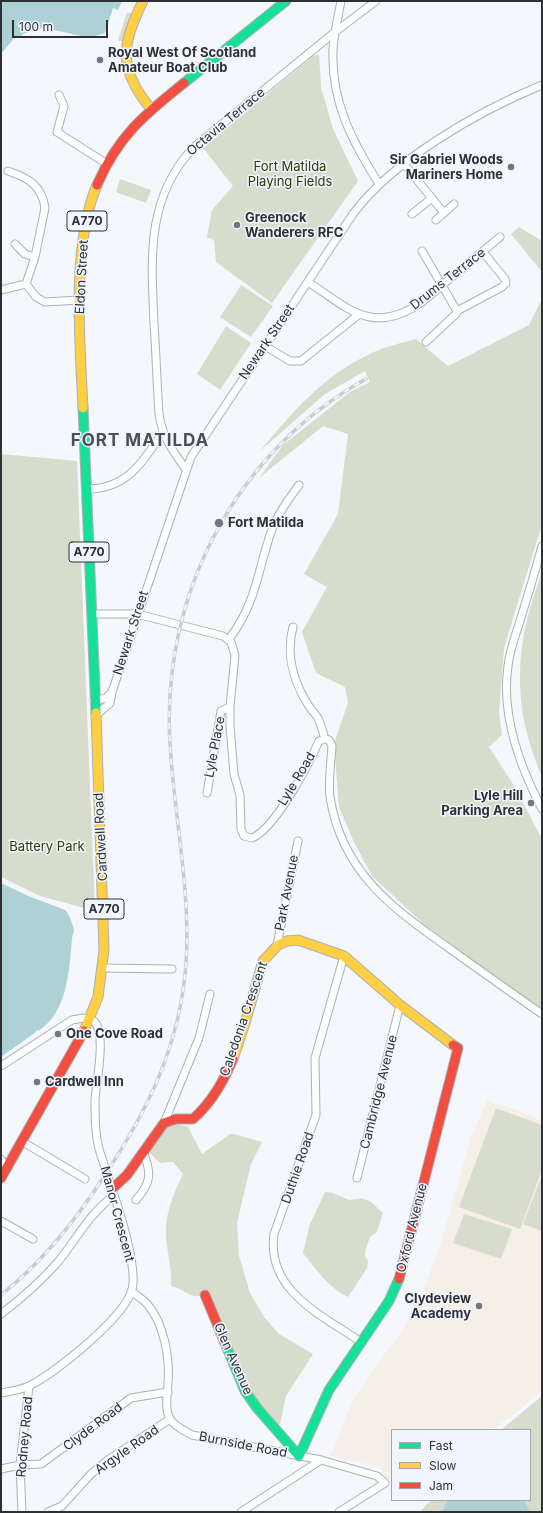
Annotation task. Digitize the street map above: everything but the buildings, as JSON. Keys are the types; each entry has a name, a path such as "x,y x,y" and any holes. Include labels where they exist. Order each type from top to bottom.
{"main road":[{"path":"143,1 130,35 126,58 129,78 133,87 152,109"},
{"name":"Eldon Street","path":"91,614 80,339 80,300 81,268 87,222 94,194 106,164 129,132 152,109 286,1"},
{"name":"Cardwell Road","path":"1,1178 23,1142 90,1019 98,995 103,968 105,921 91,614"},
{"path":"277,945 287,940 298,940 344,956 400,1005"},
{"name":"Caledonia Crescent","path":"164,1123 176,1119 193,1119 206,1109 216,1095 224,1081 236,1048 263,961 269,952 277,945"},
{"name":"Oxford Avenue","path":"298,1456 329,1390 397,1286 458,1048 400,1005"},
{"path":"112,1190 127,1175 164,1123"},
{"name":"Glen Avenue","path":"205,1295 245,1391 257,1408 298,1456"}],"street":[{"path":"341,1 333,50 334,78 343,116 356,147 379,184"},
{"name":"Octavia Terrace","path":"186,469 171,449 163,432 159,414 152,274 156,221 163,194 178,167 194,147 335,32 376,1"},
{"name":"Newark Street","path":"95,716 110,703 112,692 137,614 186,469 195,451 353,214 379,184 404,164 490,109 542,85"},
{"path":"59,95 64,106 57,132 106,164"},
{"path":"404,164 444,213"},
{"path":"8,171 30,180 36,185 42,195 45,208 34,257 26,284"},
{"path":"412,214 432,198"},
{"path":"436,220 454,204"},
{"name":"Drums Terrace","path":"308,282 358,315 376,319 401,314 412,309 443,286 500,237"},
{"path":"16,244 25,254 34,257"},
{"path":"422,251 457,311"},
{"path":"426,342 456,314 457,311 502,287 506,283 505,279 483,252"},
{"path":"26,284 36,297 45,302 80,300"},
{"path":"1,290 26,284"},
{"path":"265,346 290,361 301,361 358,315"},
{"path":"86,489 107,487 123,480 139,467 163,432"},
{"path":"91,614 137,614 223,636 229,639 240,625 250,606 271,531 286,502 299,485"},
{"path":"542,546 513,644 508,665 506,689 508,713 516,742 529,781 542,809"},
{"path":"293,627 289,643 290,656 301,690 307,703 317,717 325,739"},
{"name":"Lyle Road","path":"229,639 235,655 230,707 232,759 240,795 241,829 244,836 248,838 256,837 264,830 289,797 307,769 319,741 325,739 329,740 332,746 329,788 337,822 345,845 368,881 398,911 542,1014"},
{"name":"Newark Street","path":"94,701 106,698 112,692"},
{"name":"Lyle Place","path":"207,793 221,711 230,707"},
{"name":"Park Avenue","path":"277,945 298,841"},
{"name":"Duthie Road","path":"344,956 315,1058 316,1115 274,1234 272,1252 279,1275 294,1294 304,1303 361,1342"},
{"path":"103,968 172,969"},
{"path":"164,1123 199,1038 210,994"},
{"name":"Cambridge Avenue","path":"357,1178 400,1005"},
{"path":"1,1066 68,1022 79,1018 90,1019"},
{"name":"Manor Crescent","path":"90,1019 96,1023 99,1030 99,1062 95,1100 97,1134 102,1158 128,1245 132,1291"},
{"path":"23,1142 85,1179"},
{"path":"136,1200 148,1182 149,1171 143,1152"},
{"path":"1,1159 7,1168"},
{"path":"1,1314 18,1301 56,1264 112,1190"},
{"path":"1,1222 33,1239"},
{"path":"1,1393 29,1386 85,1346 111,1320 125,1303 132,1291 148,1305 157,1319 167,1354 167,1409 170,1419"},
{"name":"Rodney Road","path":"22,1512 20,1465 29,1386"},
{"name":"Clyde Road","path":"1,1469 20,1465 41,1464 131,1398 168,1392"},
{"name":"Burnside Road","path":"170,1419 181,1429 192,1435 321,1460 377,1476 384,1483 339,1512"},
{"name":"Argyle Road","path":"48,1512 62,1506 91,1474 108,1460 170,1419"},
{"path":"241,1512 321,1460"}],"shaded area":[{"name":"Clydeview Academy","path":"487,1101 516,1110 542,1121 542,1391 494,1429 391,1429 391,1480 388,1480 379,1467 331,1456 351,1403 385,1353 404,1329 426,1283 441,1243 471,1137"}],"green space":[{"path":"127,12 133,14 125,41 118,41"},
{"name":"Fort Matilda Playing Fields","path":"319,54 321,87 333,129 358,181 272,303 216,262 214,240 207,237 212,210 233,186 203,148 313,56"},
{"path":"120,179 151,190 146,203 116,192"},
{"path":"519,227 542,241 542,272 511,234"},
{"path":"241,285 273,306 251,337 220,317"},
{"path":"542,299 542,524 504,648 499,712 502,735 489,747 513,784 542,839 542,1010 431,931 372,876 353,840 339,807 334,743 348,703 345,687 316,673 302,632 327,587 304,574 338,514 348,434 323,426 259,478 283,445 350,392 370,382 365,371 325,394 260,451 311,394 341,371 379,350 416,339 448,366 529,325"},
{"path":"226,326 251,343 220,390 197,374"},
{"name":"Battery Park","path":"1,454 77,461 95,911 40,896 1,877"},
{"path":"542,570 542,777 524,721 521,702 520,664 529,610"},
{"path":"496,1108 542,1125 542,1170 520,1229 459,1207"},
{"path":"173,1123 188,1127 202,1154 230,1134 262,1142 251,1164 237,1223 239,1256 250,1293 264,1317 279,1334 313,1354 286,1396 280,1424 275,1424 251,1392 208,1293 193,1296 171,1286 166,1239 166,1222 173,1198 183,1174 173,1162 160,1163 148,1151 161,1131"},
{"path":"542,1175 542,1231 523,1224"},
{"path":"325,1192 333,1193 349,1200 362,1198 371,1202 383,1213 377,1232 370,1237 366,1248 365,1255 368,1261 367,1268 348,1297 329,1284 303,1253 310,1224"},
{"path":"464,1214 512,1229 501,1259 453,1243"},
{"path":"542,1396 542,1512 420,1512 430,1501 531,1501 531,1429 502,1429"}],"water":[{"path":"1,1 122,1 118,10 113,8 105,33 89,38 46,28 35,29 20,37 15,37 1,54"},
{"path":"1,883 26,895 65,910 72,922 74,930 68,977 61,1002 56,1013 48,1023 38,1031 36,1030 36,1032 1,1057"},
{"path":"448,1501 524,1501 530,1512 442,1512"}],"railway":[{"path":"1,1295 30,1270 68,1228 118,1155 147,1104 169,1051 177,1023 183,994 187,936 184,881 170,743 171,688 179,634 194,582 216,532 244,487 279,445 320,409 366,379"}],"traffic: fast":[{"path":"184,83 286,1"},
{"path":"83,408 96,713"},
{"path":"225,1343 245,1391 257,1408 299,1456 329,1390 389,1301 399,1279"}],"traffic: slow":[{"path":"143,1 130,31 126,57 128,69 133,82 140,95 151,109"},
{"path":"83,408 79,324 80,265 83,237 89,210 97,185"},
{"path":"84,1031 98,997 104,950 96,713"},
{"path":"233,1059 263,961 278,945 287,941 298,940 344,956 400,1005 453,1045"}],"traffic: jam":[{"path":"97,185 114,153 133,128 144,116 184,83"},
{"path":"1,1178 84,1031"},
{"path":"399,1279 458,1048 453,1045"},
{"path":"112,1189 127,1175 164,1123 176,1119 193,1119 206,1106 225,1076 233,1059"},
{"path":"205,1295 225,1343"}],"place":[{"name":"Royal West Of Scotland Amateur Boat Club","path":"100,60"},
{"name":"Sir Gabriel Woods Mariners Home","path":"511,167"},
{"name":"Greenock Wanderers RFC","path":"237,225"},
{"name":"Fort Matilda","path":"219,523"},
{"name":"Lyle Hill Parking Area","path":"531,803"},
{"name":"One Cove Road","path":"58,1034"},
{"name":"Cardwell Inn","path":"37,1082"},
{"name":"Clydeview Academy","path":"479,1306"}],"district":[{"name":"FORT MATILDA","path":"140,441"}]}
